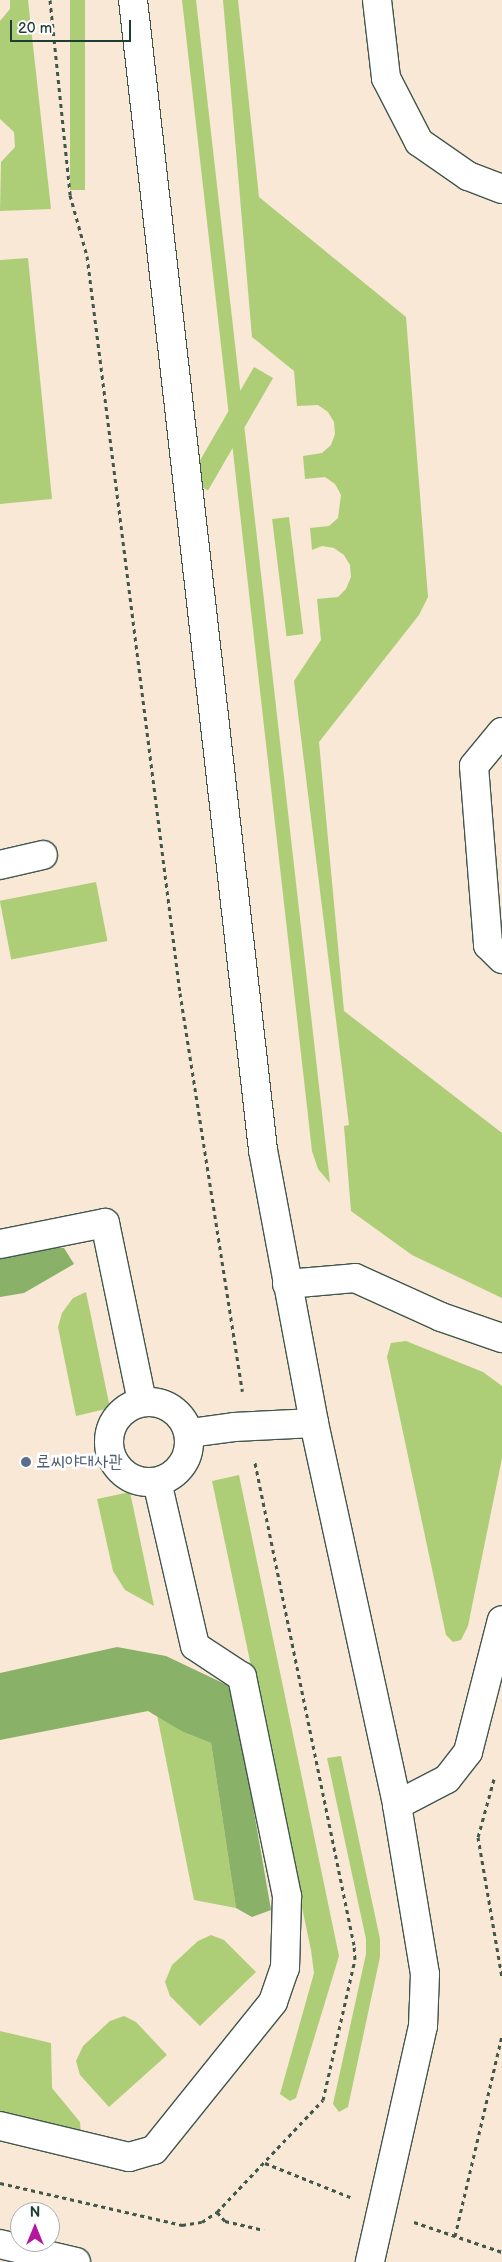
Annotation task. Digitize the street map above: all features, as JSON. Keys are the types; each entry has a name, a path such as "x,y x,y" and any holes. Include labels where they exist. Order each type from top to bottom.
{"street":[{"path":"133,0 261,1131 287,1284 314,1423 397,1805 425,1974 423,2026 370,2262"},
{"path":"377,0 386,78 419,142 468,176 502,189"},
{"path":"502,732 474,766 488,945 502,959"},
{"path":"0,865 43,856"},
{"path":"0,1244 105,1223 142,1402"},
{"path":"287,1284 355,1278 441,1317 502,1338"},
{"path":"142,1402 157,1402 172,1408 183,1418 190,1433 190,1449 183,1464 172,1476 157,1482 142,1482 127,1476 115,1464 110,1449 109,1433 115,1418 127,1408 142,1402"},
{"path":"190,1433 248,1426 314,1423"},
{"path":"0,2126 130,2157 154,2150 273,2002 285,1968 287,1896 242,1677 195,1646 157,1482"},
{"path":"397,1805 447,1779 468,1752 502,1620"},
{"path":"0,2244 76,2262"}],"path":[{"path":"0,2183 182,2225 202,2222 217,2212 324,2100 355,1959 248,1426 180,993 87,256 70,194 50,0"},
{"path":"496,1772 478,1837 502,1977"},
{"path":"455,2236 502,2035"},
{"path":"217,2212 225,2221 264,2230"}],"green space":[{"path":"10,0 28,0 51,209 0,211 1,162 15,147 14,132 0,119 0,21 10,9"},
{"path":"70,0 85,0 85,190 70,190"},
{"path":"182,0 196,0 330,1183 318,1169 312,1151"},
{"path":"223,0 238,0 259,197 406,317 428,597 419,615 319,742 344,1011 502,1133 502,1298 412,1255 351,1211 344,1126 349,1125 294,681 321,640 317,599 338,597 346,589 351,577 350,565 344,555 334,548 322,546 312,550 310,528 329,526 338,518 341,495 335,484 325,477 305,479 303,456 322,453 331,445 335,434 334,422 328,412 318,405 297,406 294,371 252,337"},
{"path":"28,258 52,499 0,504 0,260"},
{"path":"254,367 273,378 208,491 189,480"},
{"path":"289,517 303,634 287,636 272,519"},
{"path":"96,882 107,941 11,960 0,901"},
{"path":"46,1247 64,1248 74,1264 24,1293 0,1297 0,1259"},
{"path":"86,1292 110,1408 76,1416 58,1327 62,1313 73,1298"},
{"path":"406,1341 483,1372 502,1386 502,1458 468,1626 461,1640 453,1642 446,1635 387,1357 391,1343"},
{"path":"239,1475 339,1956 296,2098 290,2101 280,2094 314,1973 311,1950 212,1481"},
{"path":"130,1492 154,1606 125,1590 113,1571 97,1499"},
{"path":"117,1647 166,1656 227,1685 234,1696 271,1910 252,1917 236,1908 211,1743 183,1732 148,1711 0,1740 0,1673"},
{"path":"157,1715 183,1732 211,1743 236,1908 194,1900"},
{"path":"341,1756 380,1939 380,1957 348,2107 339,2112 333,2104 366,1954 366,1939 327,1758"},
{"path":"211,1935 224,1940 256,1972 200,2026 170,1996 165,1982 172,1965 198,1941"},
{"path":"124,2016 136,2022 167,2055 109,2107 80,2075 76,2061 83,2046 110,2021"},
{"path":"0,2031 51,2043 52,2088 80,2122 81,2133 0,2114"}],"place":[{"name":"로씨야대사관","path":"26,1462"}]}
